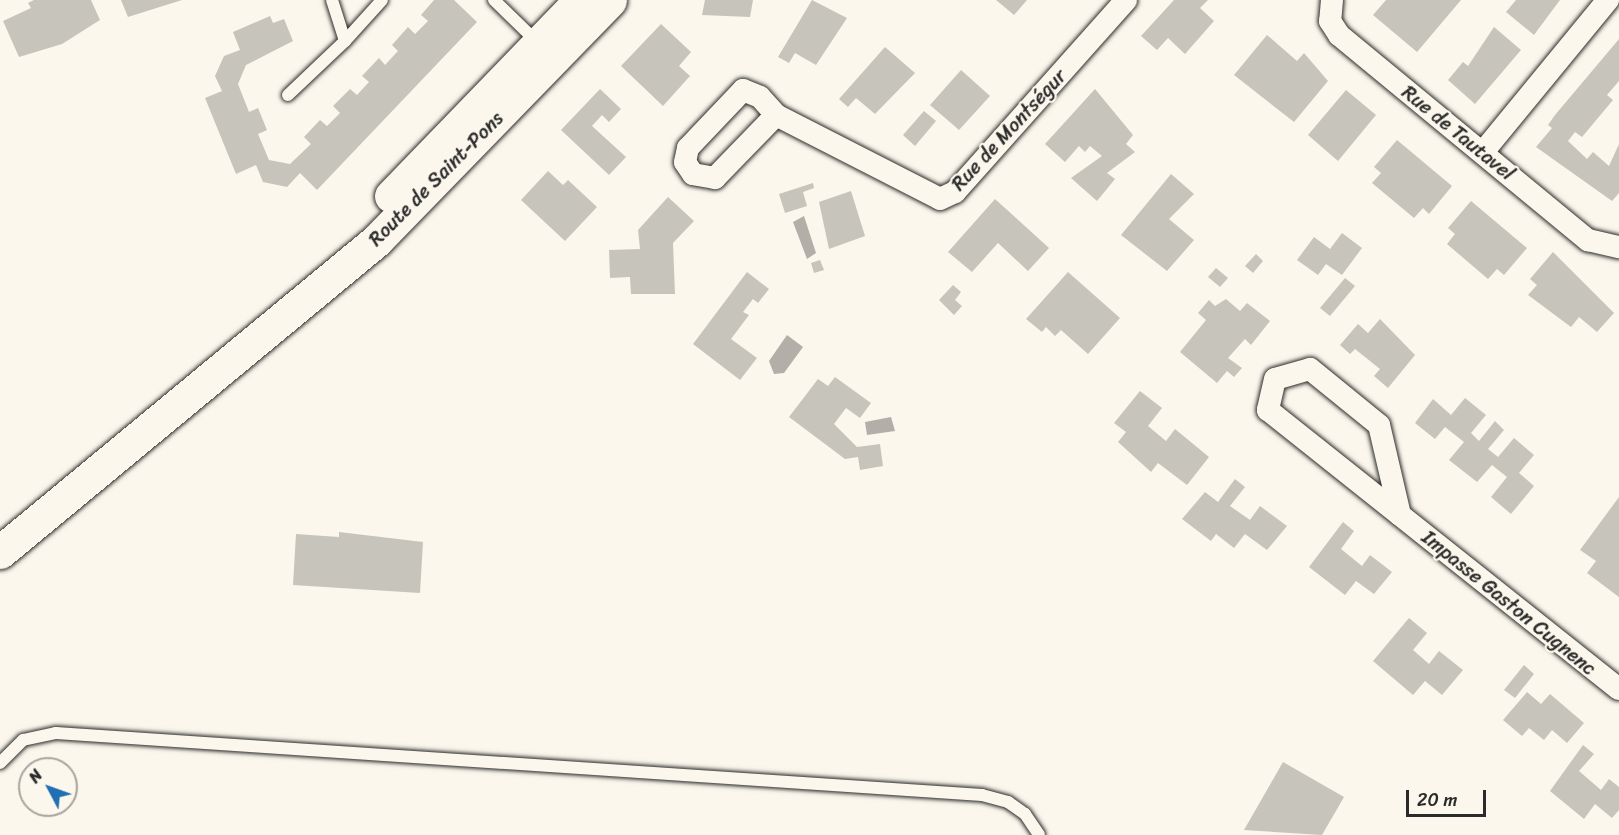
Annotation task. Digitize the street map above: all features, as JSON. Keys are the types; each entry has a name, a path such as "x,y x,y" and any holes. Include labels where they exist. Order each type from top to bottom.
{"main road":[{"name":"Route de Saint-Pons","path":"0,552 252,347 376,240 458,159 552,43 580,0"},
{"name":"Route de Saint-Pons","path":"252,347 552,43 610,0"}],"street":[{"name":"Rue de Montségur","path":"776,115 939,200 956,192 1126,0"},
{"name":"Rue de Tautavel","path":"1332,0 1330,21 1339,35 1588,240 1615,248"},
{"path":"1483,152 1608,0"},
{"name":"Impasse Gaston Cugnenc","path":"1400,515 1379,425 1310,369 1275,379 1268,410 1400,515 1619,689"}],"lane":[{"path":"332,0 345,41"},
{"path":"288,95 345,41 382,0"},
{"path":"494,0 552,43"},
{"path":"0,763 23,740 56,733 982,795 1025,814 1039,835"}],"shaded area":[{"path":"804,216 816,253 807,259 793,222"},
{"path":"787,335 803,347 784,373 774,374 769,361"},
{"path":"891,417 895,431 867,435 865,422"}],"building":[{"path":"34,0 91,0 100,20 62,44 19,57 3,21 31,8 28,3"},
{"path":"121,0 182,0 128,17"},
{"path":"434,0 454,0 477,22 317,190 300,173 287,187 263,182 256,165 236,174 205,98 222,91 215,76 224,56 240,50 233,32 270,16 273,23 284,19 293,41 246,65 238,84 249,112 258,108 267,130 258,134 269,160 290,164 311,144 304,137 320,120 327,126 340,113 333,106 350,89 357,95 369,82 362,76 379,58 385,65 398,51 392,45 408,27 415,34 428,21 421,15"},
{"path":"705,0 753,0 750,17 702,15"},
{"path":"812,0 847,18 816,65 795,53 789,63 778,57"},
{"path":"996,0 1027,0 1014,15"},
{"path":"1174,0 1208,0 1200,8 1214,21 1185,54 1168,38 1157,50 1141,36"},
{"path":"1386,0 1461,0 1417,52 1373,15"},
{"path":"1516,0 1560,0 1534,35 1506,12"},
{"path":"661,24 691,52 679,66 690,76 663,106 621,66"},
{"path":"1494,27 1521,50 1475,104 1448,80 1463,62 1468,66"},
{"path":"1267,35 1297,61 1304,53 1328,81 1294,122 1234,75"},
{"path":"1619,39 1619,81 1607,95 1613,100 1582,137 1575,132 1568,141 1587,159 1593,152 1609,166 1619,144 1619,193 1612,201 1536,147 1552,128 1548,125 1555,115"},
{"path":"885,47 915,73 875,114 856,98 848,107 839,99"},
{"path":"961,70 990,96 959,130 930,105"},
{"path":"600,89 621,109 609,122 602,115 592,126 626,157 609,175 561,130"},
{"path":"1095,89 1133,135 1126,144 1135,152 1107,173 1115,179 1097,201 1071,178 1102,156 1090,146 1085,152 1079,146 1065,162 1045,144"},
{"path":"1346,90 1376,115 1338,161 1308,135"},
{"path":"924,111 936,121 915,146 903,135"},
{"path":"1397,140 1452,186 1429,214 1423,208 1414,218 1372,183 1381,173 1374,167"},
{"path":"548,171 563,185 568,180 597,207 565,241 521,200"},
{"path":"1171,174 1194,194 1169,219 1194,240 1167,271 1121,235"},
{"path":"813,183 814,188 803,192 807,206 785,213 779,194"},
{"path":"851,191 865,236 829,249 819,202"},
{"path":"668,197 694,221 673,243 675,294 631,294 630,277 610,278 609,250 640,249 638,230"},
{"path":"995,199 1049,248 1028,271 998,243 972,272 948,252"},
{"path":"1471,201 1527,248 1504,275 1497,269 1488,279 1447,244 1455,234 1448,228"},
{"path":"1342,233 1362,248 1342,275 1326,264 1318,275 1297,260 1314,237 1330,249"},
{"path":"1553,252 1614,313 1597,332 1579,317 1571,327 1528,295 1537,285 1530,279"},
{"path":"1256,254 1263,261 1253,273 1245,266"},
{"path":"820,260 824,270 814,273 811,263"},
{"path":"1216,268 1228,278 1220,287 1208,277"},
{"path":"747,272 769,289 758,303 753,299 743,312 749,315 731,339 757,358 740,380 693,344"},
{"path":"1068,272 1120,318 1088,354 1061,330 1055,336 1046,327 1042,332 1026,319"},
{"path":"1345,278 1355,286 1330,316 1320,308"},
{"path":"953,285 961,292 955,300 962,306 954,315 939,300"},
{"path":"1226,299 1240,311 1247,303 1270,321 1251,345 1245,339 1228,358 1242,368 1234,377 1227,371 1217,383 1180,352 1206,320 1198,313 1209,300 1215,306"},
{"path":"1380,319 1415,355 1388,388 1374,376 1380,369 1355,349 1350,354 1340,345 1358,324 1368,333"},
{"path":"835,377 871,403 860,418 846,408 834,424 857,447 880,444 883,466 860,470 858,457 845,459 789,417 818,379 828,386"},
{"path":"1140,391 1162,408 1148,426 1166,441 1175,429 1209,457 1187,485 1158,463 1151,472 1118,442 1126,432 1114,423"},
{"path":"1465,398 1486,415 1471,433 1479,441 1495,421 1504,430 1488,449 1498,457 1514,438 1534,455 1519,473 1534,486 1511,514 1491,497 1507,477 1492,465 1477,482 1449,460 1464,442 1445,427 1435,439 1415,423 1433,399 1451,415"},
{"path":"1235,479 1245,487 1230,506 1250,520 1260,506 1287,526 1267,550 1245,534 1234,548 1216,534 1211,541 1182,519 1205,492 1218,502"},
{"path":"1619,497 1619,597 1587,573 1596,561 1580,550"},
{"path":"1343,522 1354,531 1341,549 1362,566 1370,555 1392,572 1374,594 1356,581 1345,595 1309,567"},
{"path":"339,532 423,542 420,593 293,585 296,534 339,537"},
{"path":"1409,618 1427,633 1413,650 1429,664 1439,651 1463,670 1442,695 1425,681 1413,695 1373,661"},
{"path":"1524,665 1534,674 1515,698 1504,690"},
{"path":"1527,692 1541,704 1550,694 1584,723 1567,743 1552,730 1544,740 1529,728 1522,736 1503,720"},
{"path":"1583,745 1594,754 1579,771 1601,790 1609,779 1619,787 1619,810 1612,818 1595,804 1584,819 1550,791"},
{"path":"1283,762 1344,797 1322,835 1244,830"}]}
